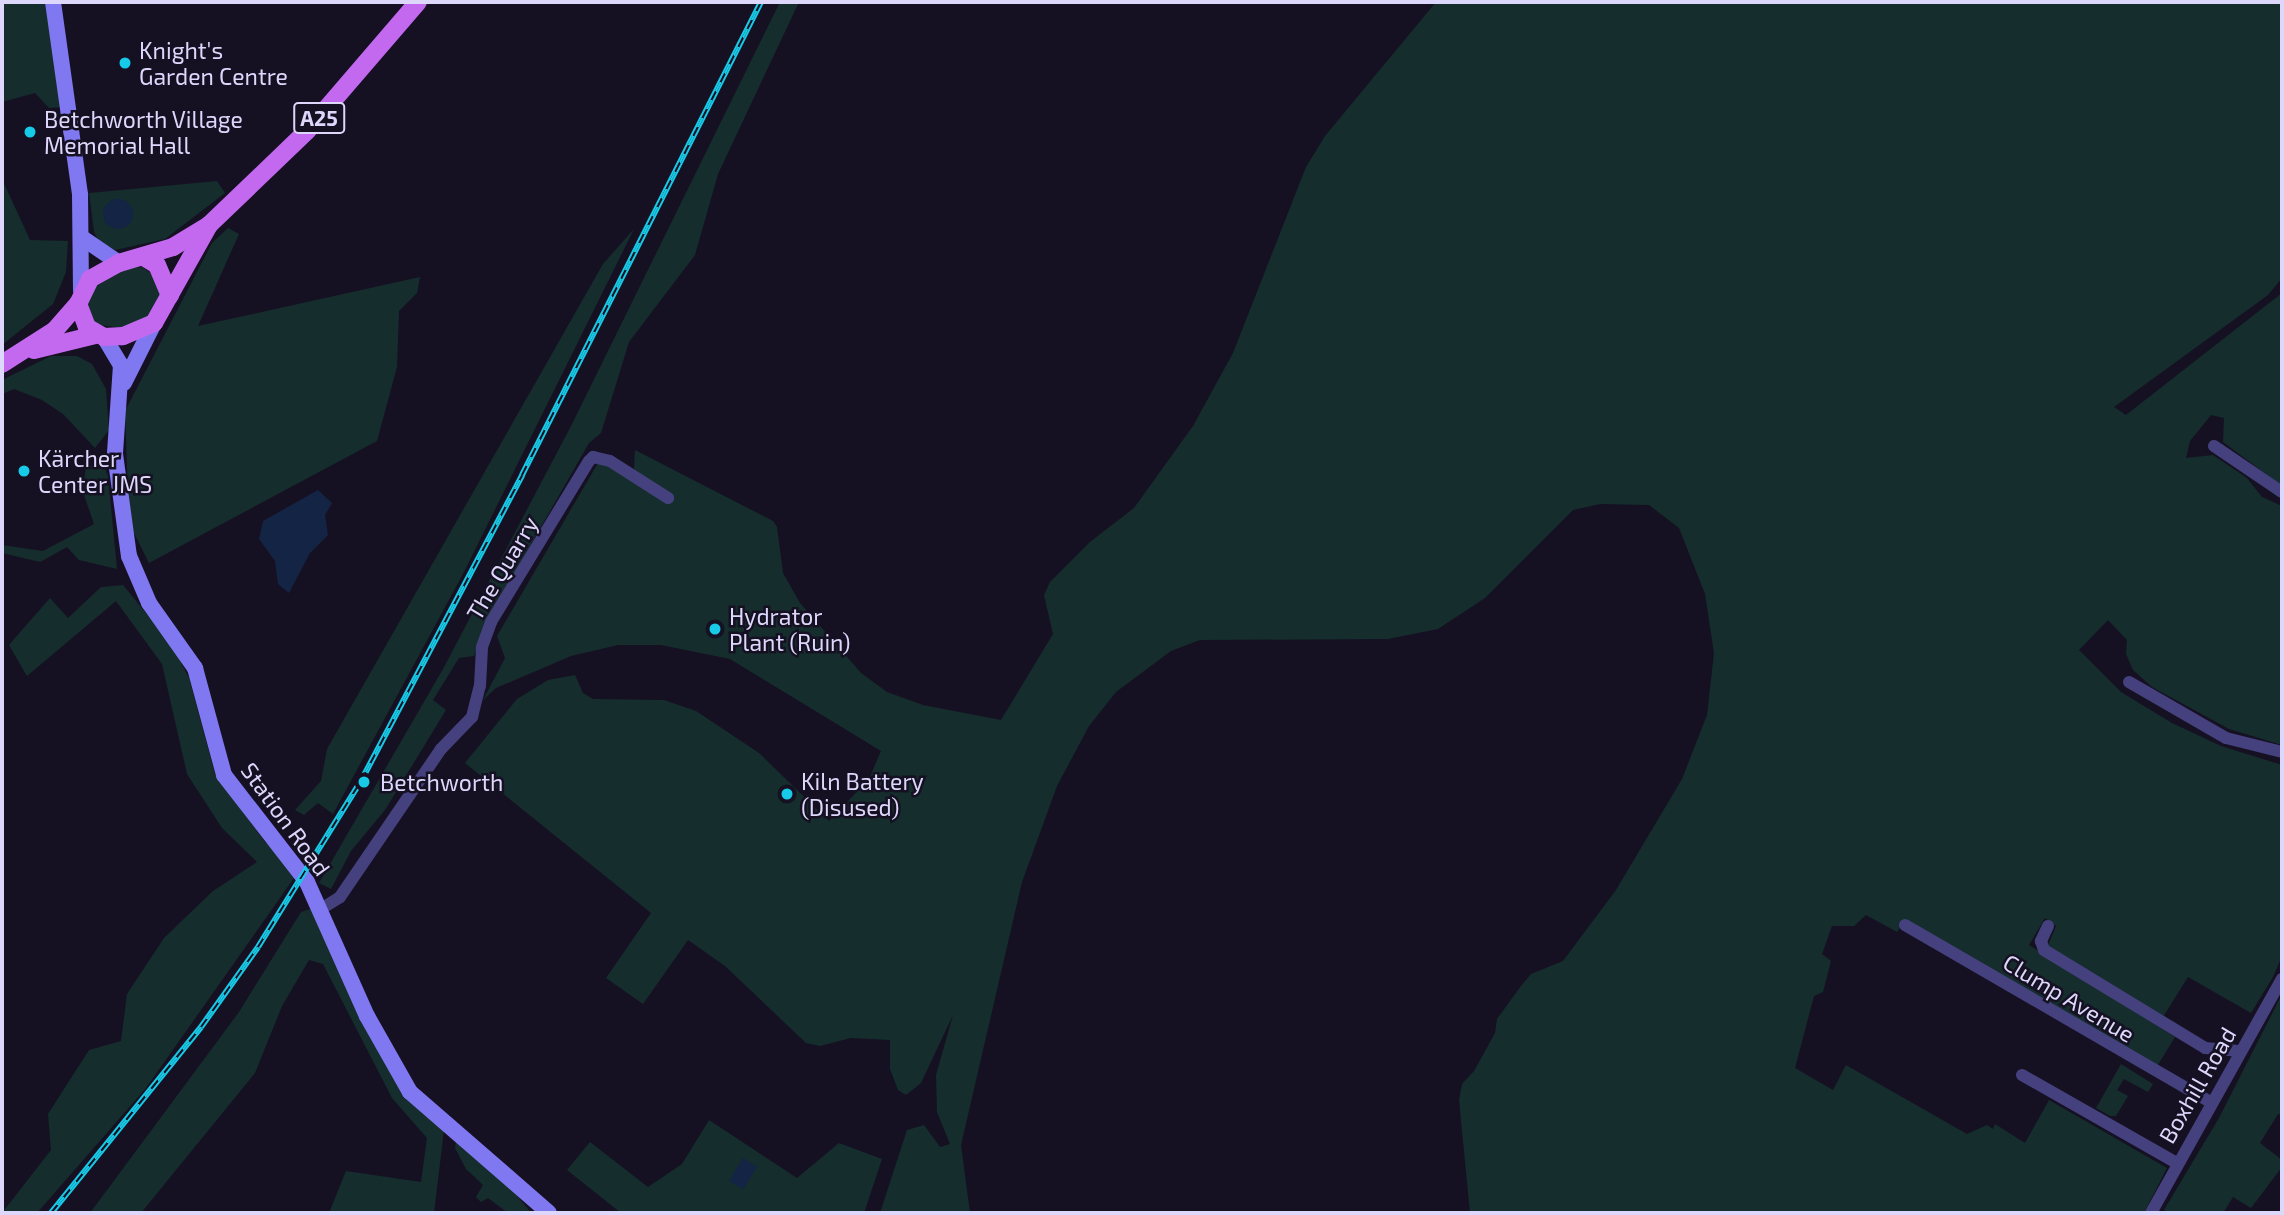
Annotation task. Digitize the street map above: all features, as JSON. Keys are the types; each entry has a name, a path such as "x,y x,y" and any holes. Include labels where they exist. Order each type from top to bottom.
{"main road":[{"path":"53,2 84,239 80,297 87,327 99,336"},
{"name":"A25","path":"144,257 173,247 209,225 307,131 418,2"},
{"name":"A25","path":"170,295 209,225"},
{"path":"84,239 119,263"},
{"path":"2,364 23,353 70,318 90,279 119,263 144,257 157,265 170,295 154,323 23,353"},
{"name":"Station Road","path":"122,389 154,323"},
{"name":"Station Road","path":"99,336 121,365 122,389 115,454 129,556 149,603 195,668 224,775 297,867 321,909 367,1016 410,1092 549,1213"}],"street":[{"path":"2214,446 2282,492"},
{"name":"The Quarry","path":"321,909 340,897 441,749 471,717 480,685 482,647 491,622 589,461 593,457 610,461 668,498"},
{"path":"2129,681 2226,738 2282,752"},
{"name":"Clump Avenue","path":"1905,925 2212,1103"},
{"path":"2048,926 2041,941 2044,950 2205,1048 2241,1051"},
{"name":"Boxhill Road","path":"2151,1213 2282,979"},
{"path":"2022,1076 2177,1163"}],"green space":[{"path":"2,2 46,2 64,107 49,108 35,93 2,102"},
{"path":"780,2 799,2 718,174 695,255 629,342 601,433 589,443 486,623 474,656 459,658 433,700 446,710 385,810 351,851 331,889 319,883 443,669 571,426"},
{"path":"1436,2 2282,2 2282,278 2268,295 2114,407 2126,415 2282,293 2282,486 2223,442 2224,418 2211,415 2190,441 2186,458 2213,455 2247,478 2262,497 2282,506 2282,745 2229,729 2152,687 2133,670 2126,654 2127,640 2108,620 2079,650 2121,692 2172,723 2221,746 2282,765 2282,956 2273,977 2251,1013 2188,977 2163,1017 2051,950 2048,945 2056,926 2045,918 2029,945 2175,1037 2156,1068 1906,919 1897,932 1866,915 1854,926 1832,926 1822,954 1831,961 1823,992 1814,996 1795,1068 1833,1090 1846,1065 1967,1134 1987,1125 1993,1129 1995,1124 2025,1143 2049,1100 2167,1168 2144,1213 1470,1213 1459,1100 1462,1084 1474,1071 1495,1033 1497,1019 1521,986 1531,974 1563,961 1616,890 1682,779 1707,715 1714,653 1705,594 1679,528 1649,505 1600,504 1573,510 1485,598 1438,629 1388,639 1200,640 1171,651 1116,692 1089,726 1057,786 1022,882 961,1145 970,1213 880,1213 907,1130 924,1125 940,1147 950,1144 937,1112 936,1075 953,1015 921,1083 906,1095 898,1090 890,1069 890,1040 851,1038 820,1046 806,1043 725,966 688,940 643,1004 606,978 651,913 465,763 517,699 548,680 575,675 583,693 593,699 664,700 696,711 759,753 829,821 869,779 881,751 730,659 661,645 618,645 571,656 496,688 483,700 505,658 497,636 598,463 619,471 667,504 634,470 635,450 773,521 777,527 783,573 800,603 861,673 887,692 923,705 1001,720 1053,634 1044,595 1050,582 1090,542 1134,508 1193,426 1233,353 1306,167 1325,136"},
{"path":"2,179 30,240 68,241 66,272 53,304 2,345"},
{"path":"217,181 225,193 165,239 115,250 99,242 94,232 89,193"},
{"path":"228,228 239,234 198,326 420,277 417,293 399,311 397,367 377,441 149,563 129,523 125,411 212,243"},
{"path":"634,229 463,574 333,814 318,803 304,815 295,810 321,781 327,749 603,264"},
{"path":"142,267 155,276 161,291 158,307 150,316 122,328 93,324 87,301 92,289 125,268"},
{"path":"51,356 77,356 92,364 106,389 109,430 95,448 63,414 42,400 14,389 2,394 2,380"},
{"path":"86,465 104,466 108,476 117,569 79,560 67,547 40,562 2,553 2,545 43,551 94,524 83,492"},
{"path":"123,585 172,645 189,678 215,774 265,842 288,863 294,878 146,1088 37,1213 2,1213 51,1150 48,1114 89,1050 121,1041 127,994 164,938 213,891 257,862 222,828 187,774 162,664 116,601 27,676 9,645 50,598 68,618 101,587"},
{"path":"316,907 362,1018 444,1130 434,1213 329,1213 346,1171 421,1182 427,1138 392,1098 323,964 309,960 282,1006 255,1073 141,1213 90,1213 239,1012 301,912"},
{"path":"2282,994 2282,1115 2278,1114 2260,1143 2282,1160 2282,1167 2251,1208 2233,1197 2223,1213 2169,1213 2164,1210 2219,1118"},
{"path":"2121,1064 2153,1084 2148,1092 2124,1079 2117,1090 2128,1096 2116,1116 2110,1116 2096,1108"},
{"path":"709,1120 797,1178 839,1143 882,1159 864,1213 621,1213 567,1170 590,1142 648,1187 682,1164"},
{"path":"456,1141 516,1194 531,1213 508,1213 488,1198 481,1202 476,1197 483,1185 466,1169 455,1148"}],"water":[{"path":"118,199 124,200 132,208 132,220 124,228 118,229 112,228 104,220 103,214 104,208 112,200"},
{"path":"318,490 332,503 325,515 328,535 310,553 289,593 278,584 275,561 259,539 263,521"},
{"path":"743,1158 757,1167 743,1189 729,1181"}],"railway":[{"path":"51,1213 201,1027 258,947 361,781 522,475 761,2"}],"place":[{"name":"Knight's Garden Centre","path":"125,63"},
{"name":"Betchworth Village Memorial Hall","path":"30,132"},
{"name":"Kärcher Center JMS","path":"24,471"},
{"name":"Hydrator Plant (Ruin)","path":"715,629"},
{"name":"Betchworth","path":"364,782"},
{"name":"Kiln Battery (Disused)","path":"787,794"}]}
